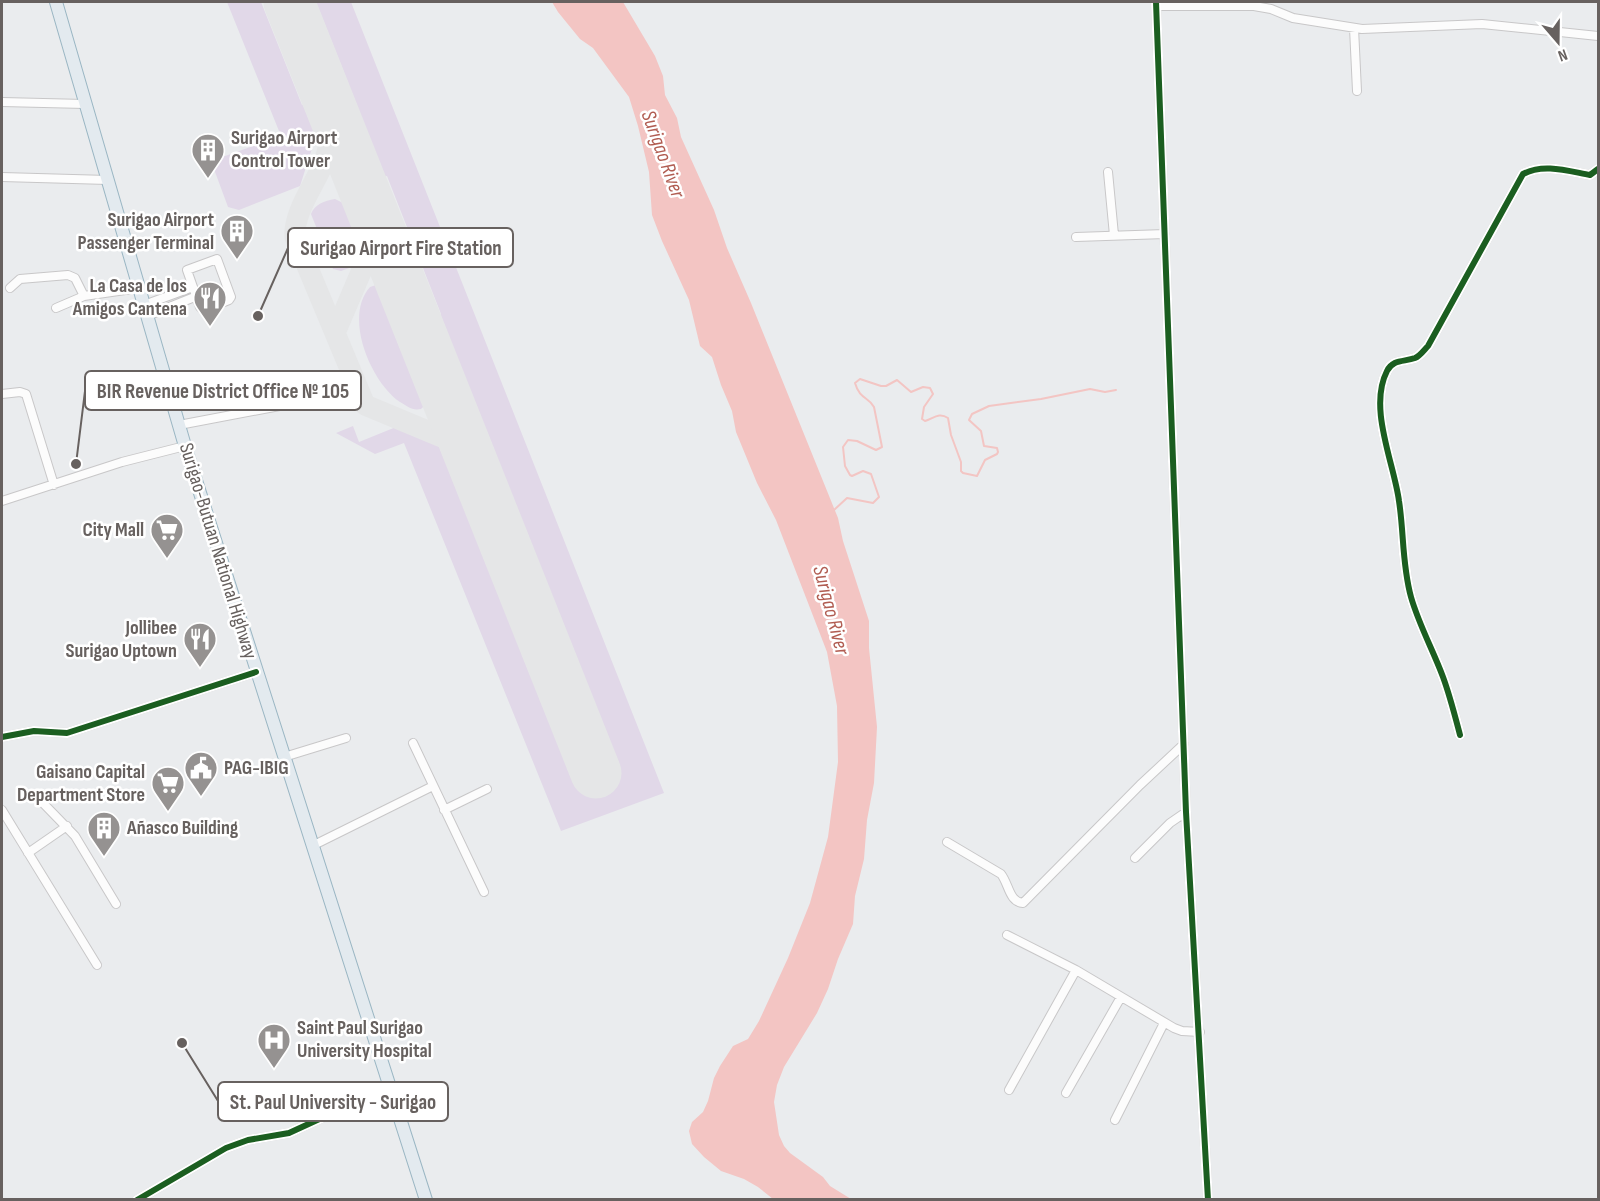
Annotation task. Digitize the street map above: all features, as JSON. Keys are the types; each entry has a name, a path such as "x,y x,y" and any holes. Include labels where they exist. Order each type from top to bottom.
{"highway":[{"name":"Surigao-Butuan National Highway","path":"56,2 185,446 426,1200"}],"street":[{"path":"1208,1200 1186,812 1156,4 1254,6 1271,9 1293,18 1354,28 1482,24 1599,36"},
{"path":"1354,28 1357,91"},
{"path":"2,102 85,104"},
{"path":"1460,735 1448,689 1422,630 1410,594 1404,559 1400,502 1380,406 1381,389 1390,367 1398,361 1417,357 1428,346 1523,174 1536,168 1590,175 1599,169"},
{"path":"1108,172 1114,235"},
{"path":"2,177 108,180"},
{"path":"1076,237 1165,234"},
{"path":"217,259 230,293 229,300 204,310 193,287 187,270 217,259"},
{"path":"10,288 20,279 68,275 75,278 84,296"},
{"path":"146,311 193,287"},
{"path":"56,308 84,296 140,288"},
{"path":"146,311 197,296"},
{"path":"179,425 290,404 294,399 290,382"},
{"path":"2,394 20,392 26,394 54,485"},
{"path":"2,501 122,462 185,446"},
{"path":"2,737 34,731 67,733 256,672"},
{"path":"284,757 346,738"},
{"path":"413,743 484,892"},
{"path":"947,842 1001,874 1012,898 1018,903 1023,903 1184,744"},
{"path":"312,846 433,786"},
{"path":"444,810 487,789"},
{"path":"41,801 67,826 88,855 116,904"},
{"path":"2,810 97,965"},
{"path":"1135,858 1175,819 1186,812"},
{"path":"28,853 67,826"},
{"path":"1007,935 1076,970 1164,1023 1182,1031 1200,1032"},
{"path":"1009,1090 1076,970"},
{"path":"1066,1093 1121,997"},
{"path":"1115,1120 1164,1023"},
{"path":"141,1199 226,1148 248,1140 289,1133 389,1087"}],"shaded area":[{"path":"227,2 261,2 302,105 310,102 315,115 309,118 316,136 300,186 239,210 228,207 211,161 281,136"},
{"path":"316,2 351,2 664,793 561,831 404,443 375,454 336,433 353,426 359,442 396,427 447,449 578,780 615,766 437,317 441,314 387,176 378,179 342,88 349,85"},
{"path":"335,199 343,203 361,248 352,267 341,271 333,269 311,214 320,204"},
{"path":"376,285 394,332 399,331 427,399 421,409 410,408 389,393 379,380 364,348 359,315 362,300 370,287"}],"water":[{"name":"Surigao River","path":"552,2 623,2 655,56 663,76 665,95 677,118 681,137 714,210 727,248 838,518 843,541 869,621 869,648 877,727 874,783 867,820 864,859 855,896 853,924 817,1013 784,1067 774,1102 779,1135 784,1146 823,1177 830,1186 851,1199 773,1199 744,1179 721,1171 692,1144 689,1131 692,1122 703,1112 714,1078 733,1046 748,1039 759,1021 810,903 828,837 838,762 837,706 827,652 776,520 757,483 736,432 732,411 712,357 700,346 689,300 652,215 649,172 629,97 593,48 580,39"}],"waterway":[{"path":"834,510 847,498 873,503 879,497 871,474 863,471 852,476 845,466 843,447 848,440 857,441 876,450 882,447 874,407 859,392 855,383 860,379 881,386 897,380 911,392 923,387 930,388 933,394 924,407 922,419 925,421 939,416 948,418 951,435 961,462 961,471 977,476 985,460 998,452 997,448 984,446 981,431 969,420 972,414 989,406 1090,389 1105,392 1116,390"}],"taxiway":[{"path":"332,110 326,156 297,218 295,237 365,405 466,447"},
{"path":"335,333 379,230"}],"runway":[{"path":"289,2 596,773"}],"cycle path":[{"path":"1156,2 1186,812 1208,1200"},
{"path":"1460,735 1446,684 1418,618 1408,585 1399,501 1381,418 1382,386 1392,364 1417,357 1428,346 1523,174 1547,168 1590,175 1598,169"},
{"path":"2,737 34,731 67,733 256,672"},
{"path":"137,1200 226,1148 248,1140 289,1133 389,1087"}],"place":[{"name":"Surigao Airport Control Tower","path":"208,179"},
{"name":"Surigao Airport Passenger Terminal","path":"237,260"},
{"name":"Surigao Airport Fire Station","path":"258,316"},
{"name":"La Casa de los Amigos Cantena","path":"210,327"},
{"name":"BIR Revenue District Office № 105","path":"76,464"},
{"name":"City Mall","path":"167,559"},
{"name":"Jollibee Surigao Uptown","path":"200,668"},
{"name":"PAG-IBIG","path":"201,797"},
{"name":"Gaisano Capital Department Store","path":"168,812"},
{"name":"Añasco Building","path":"104,857"},
{"name":"St. Paul University - Surigao","path":"182,1043"},
{"name":"Saint Paul Surigao University Hospital","path":"274,1069"}]}
